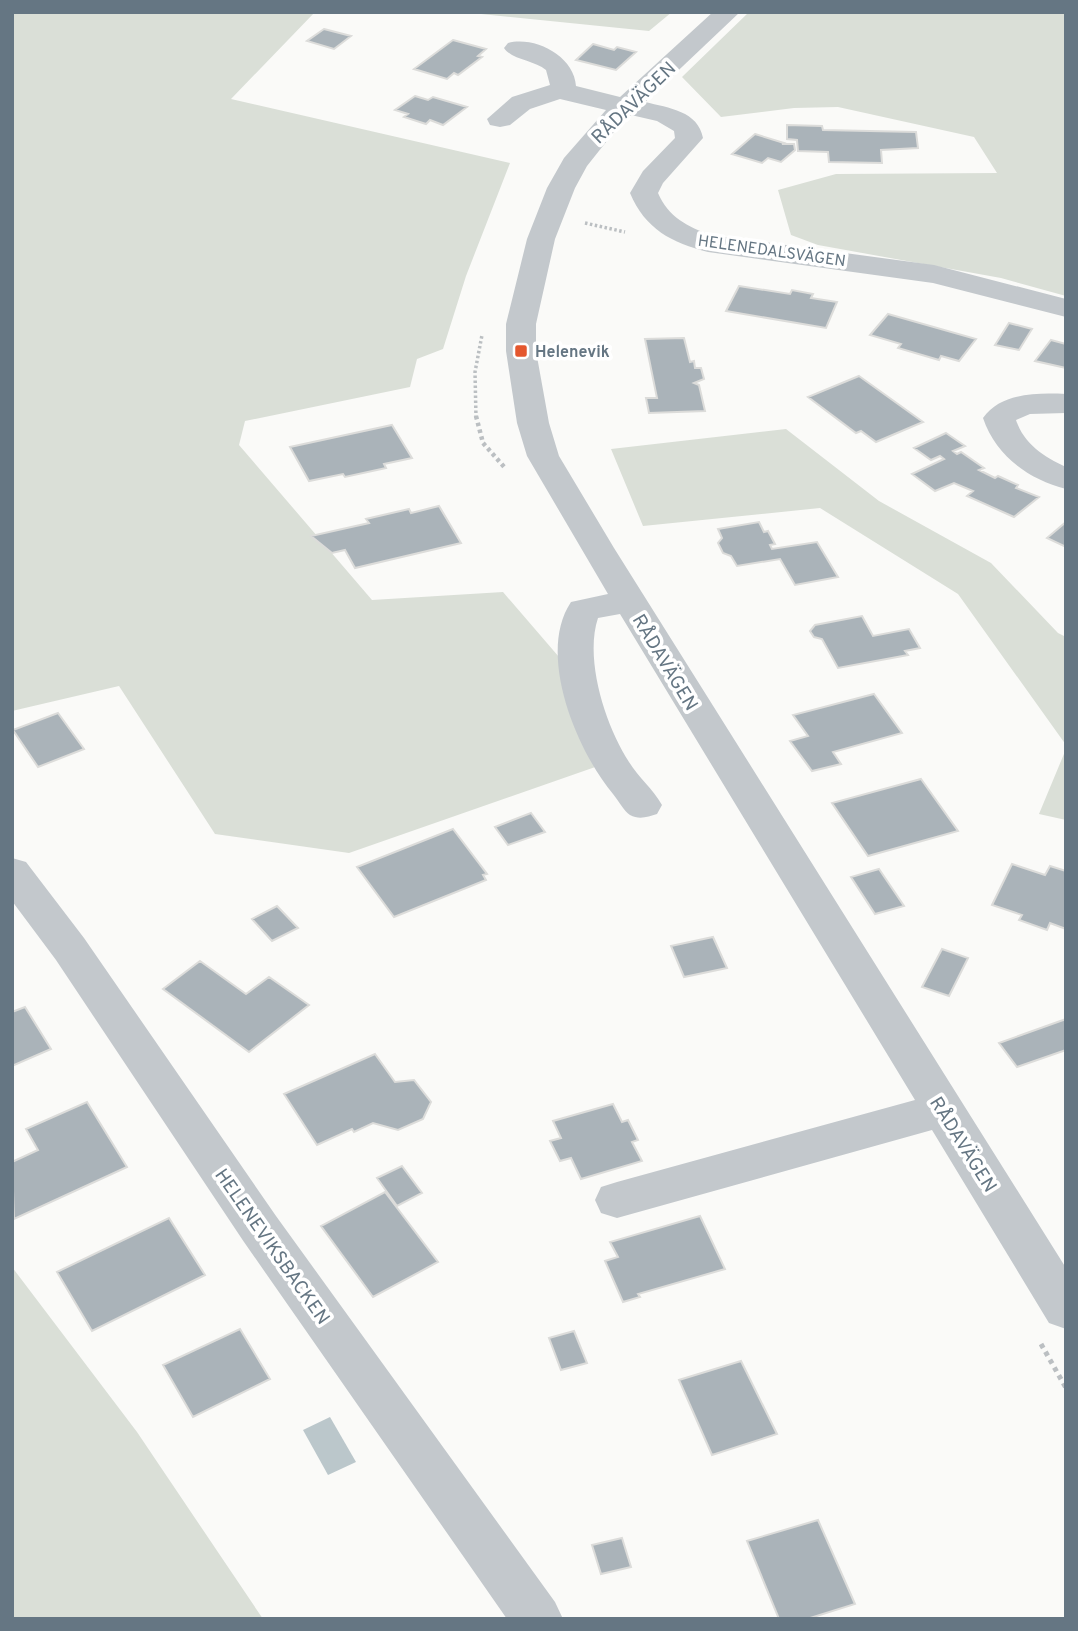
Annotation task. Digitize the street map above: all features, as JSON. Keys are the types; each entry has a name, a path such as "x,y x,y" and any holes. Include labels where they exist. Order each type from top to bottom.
{"street":[{"name":"RÅDAVÄGEN","path":"728,12 626,105 587,146 561,188 541,239 521,324 526,384 533,423 543,456 628,601 1066,1309"},
{"path":"517,48 544,56 557,64 567,91"},
{"path":"500,119 521,103 567,91 597,71"},
{"path":"567,91 626,105"},
{"name":"HELENEDALSVÄGEN","path":"626,105 666,115 687,127 689,138 682,150 649,179 644,193 654,214 687,237 708,243 934,274 1066,308"},
{"path":"1066,404 1021,406 1009,409 999,418 1002,430 1016,451 1066,479"},
{"path":"628,601 583,610 576,631 578,669 589,721 614,770 643,805"},
{"name":"HELENEVIKSBACKEN","path":"12,872 70,949 260,1229 537,1619"},
{"path":"617,1200 942,1110"}],"shaded area":[{"path":"12,12 315,12 231,99 510,163 466,276 443,349 417,359 410,387 245,421 239,445 372,600 503,592 590,693 621,758 349,853 215,834 119,686 12,711"},
{"path":"462,12 672,12 649,31"},
{"path":"749,12 1066,12 1066,296 1001,278 818,245 791,235 778,190 836,174 997,173 974,137 838,107 794,108 721,117 682,77"},
{"path":"786,429 879,501 991,563 1058,633 1066,637 1066,745 958,594 820,508 643,526 611,449"},
{"path":"1066,749 1066,820 1039,814"},
{"path":"12,1267 137,1432 263,1619 12,1619"},
{"path":"330,1417 356,1462 328,1475 303,1430"}],"building":[{"path":"324,29 351,36 334,49 307,41"},
{"path":"453,40 486,49 478,56 482,57 458,75 454,73 447,79 414,69"},
{"path":"593,44 636,52 616,70 576,60"},
{"path":"415,96 428,100 433,97 467,107 443,125 430,120 426,124 404,117 408,114 395,110"},
{"path":"787,125 822,126 823,130 916,132 918,148 881,150 882,163 829,162 828,152 798,151 797,140 787,139"},
{"path":"755,134 784,143 782,144 794,144 795,150 781,162 768,158 762,163 732,154"},
{"path":"739,286 790,294 792,290 813,294 811,298 837,302 826,328 726,311"},
{"path":"888,314 976,339 959,361 941,356 939,360 898,348 901,344 870,335"},
{"path":"1009,323 1032,329 1019,350 995,345"},
{"path":"684,338 690,362 694,361 695,368 701,368 704,379 694,383 699,385 705,411 649,413 646,398 657,398 645,339"},
{"path":"1051,340 1066,344 1066,368 1035,361"},
{"path":"859,376 923,422 876,442 861,431 856,433 808,397"},
{"path":"392,425 412,458 384,464 386,468 345,477 343,474 309,481 290,447"},
{"path":"946,433 965,446 953,451 957,454 961,452 984,468 979,470 1018,485 1016,488 1039,497 1014,517 967,496 973,491 954,483 935,491 912,474 944,459 940,456 931,460 914,448"},
{"path":"439,506 461,543 355,568 345,550 332,553 311,536 369,523 366,519 409,509 411,513"},
{"path":"759,522 775,544 770,545 772,549 817,542 838,577 795,585 780,559 737,566 731,556 723,553 718,543 722,538 718,529"},
{"path":"1066,522 1066,547 1047,538"},
{"path":"862,616 873,636 909,629 920,648 905,651 908,655 838,668 822,639 814,637 810,631 815,625"},
{"path":"874,694 902,733 833,752 841,764 812,771 790,741 808,736 793,715"},
{"path":"58,713 84,749 38,767 13,730"},
{"path":"921,779 958,831 868,856 832,803"},
{"path":"531,813 545,832 508,845 495,827"},
{"path":"453,829 487,874 483,875 486,880 394,917 357,867"},
{"path":"1012,864 1045,875 1050,866 1066,871 1066,929 1050,923 1047,930 1019,920 1022,915 992,905"},
{"path":"879,869 904,906 875,914 851,877"},
{"path":"277,906 298,928 272,941 252,919"},
{"path":"713,937 727,968 684,977 671,946"},
{"path":"942,949 968,958 949,996 922,987"},
{"path":"200,961 246,994 269,977 309,1005 249,1052 163,989"},
{"path":"25,1007 51,1049 12,1066 12,1012"},
{"path":"1066,1019 1066,1050 1017,1067 999,1043"},
{"path":"375,1054 395,1082 414,1080 431,1102 423,1119 398,1130 373,1123 317,1145 284,1094"},
{"path":"87,1102 127,1167 14,1219 12,1162 38,1150 26,1129"},
{"path":"613,1104 622,1122 628,1120 638,1140 632,1142 642,1161 581,1179 571,1158 560,1161 550,1141 561,1138 553,1121"},
{"path":"402,1166 422,1193 397,1206 377,1178"},
{"path":"385,1192 438,1262 373,1297 321,1226"},
{"path":"700,1216 725,1269 638,1294 640,1297 623,1302 605,1261 618,1257 610,1242"},
{"path":"169,1218 205,1275 92,1331 57,1272"},
{"path":"240,1329 270,1379 193,1417 163,1365"},
{"path":"574,1331 587,1363 561,1370 549,1338"},
{"path":"741,1361 777,1434 712,1455 679,1380"},
{"path":"818,1520 855,1604 807,1619 779,1619 747,1541"},
{"path":"622,1538 631,1567 601,1574 592,1545"}],"place":[{"name":"Helenevik","path":"521,351"}]}
